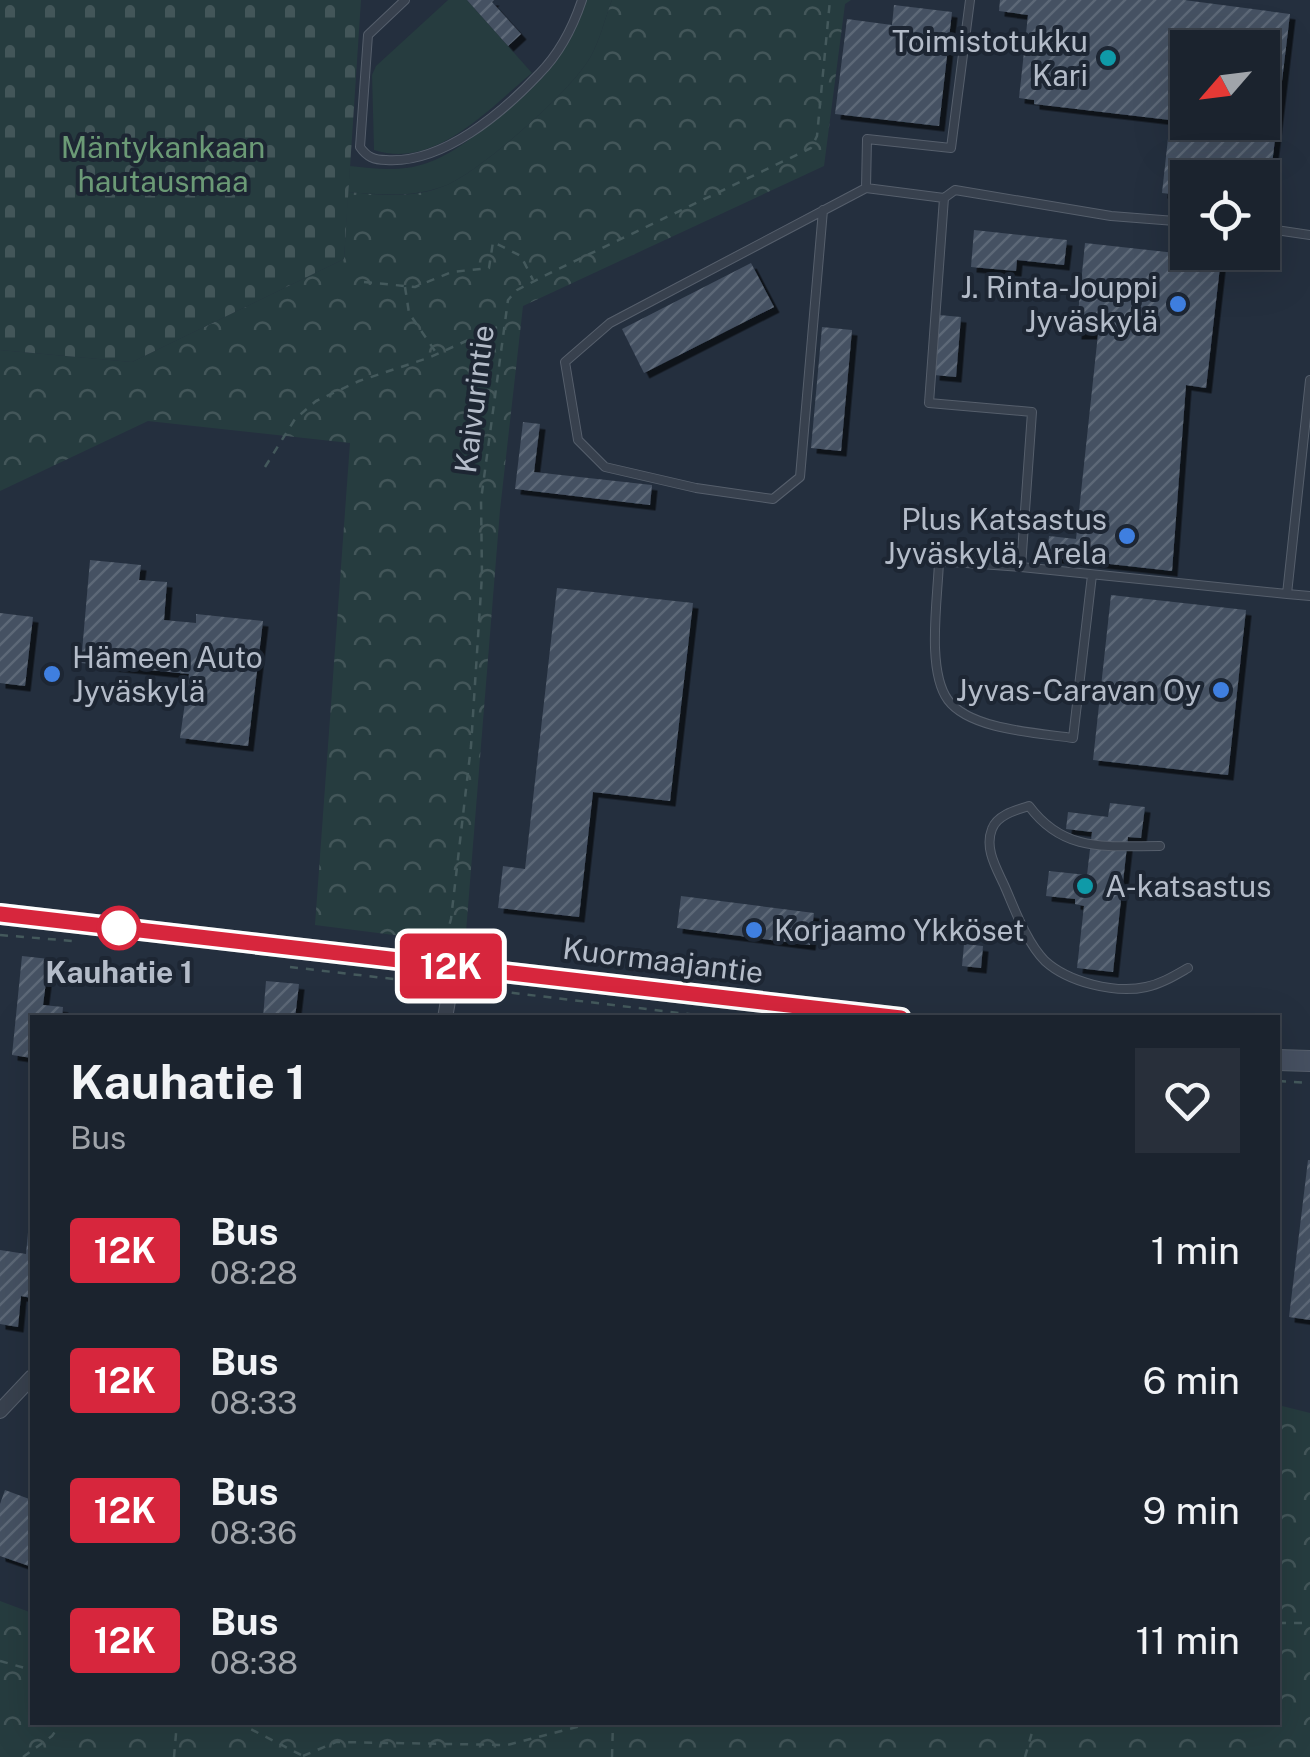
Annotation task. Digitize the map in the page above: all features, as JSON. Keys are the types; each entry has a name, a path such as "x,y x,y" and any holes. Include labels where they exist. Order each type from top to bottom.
{"street":[{"name":"Kuormaajantie","path":"0,914 426,973 758,1010 852,1015"},
{"path":"446,1015 452,976"},
{"path":"1280,1060 1307,1062"},
{"path":"0,1411 30,1378"}],"lane":[{"path":"405,0 368,34 360,147 366,156 378,160 419,158 462,138 540,74 575,22 582,0"},
{"path":"866,188 866,139 951,148 970,0"},
{"path":"823,210 800,476 773,499 696,488 605,468 578,440 565,362 610,323 823,210 866,188 944,198 955,190 1111,216 1170,221"},
{"path":"944,198 929,403 1032,412 1020,567"},
{"path":"1280,231 1310,235"},
{"path":"1287,594 1310,380"},
{"path":"1092,574 1073,738 999,726 967,715 949,701 940,680 936,637 939,561 1020,567 1092,574 1287,594 1310,596"},
{"path":"1160,846 1068,840 1046,828 1029,806 1008,813 992,827 988,849 1014,909 1044,959 1071,978 1143,988 1164,982 1188,968"}],"path":[{"name":"Kaivurintie","path":"426,973 429,946 448,930 452,919 471,746 482,574 481,500 508,300 517,290 811,148 817,136 830,0"},
{"path":"364,282 415,287 452,272 488,268 493,242 521,256 534,282"},
{"path":"404,286 409,313 437,354"},
{"path":"265,466 294,419 316,400 504,324"},
{"path":"426,973 702,1015"},
{"path":"1280,1081 1310,1083"},
{"path":"1280,1624 1310,1623"},
{"path":"0,1662 30,1670"},
{"path":"23,1757 52,1736 60,1725"},
{"path":"174,1757 177,1725"},
{"path":"243,1725 304,1757 336,1742 507,1745 584,1725"},
{"path":"612,1757 613,1725"},
{"path":"1025,1757 1034,1725"}],"green space":[{"name":"Mäntykankaan hautausmaa","path":"0,0 361,0 344,259 132,362 0,350"},
{"path":"448,0 467,0 532,73 479,118 440,144 397,154 374,150 372,75 376,66"},
{"path":"586,0 612,0 590,58 565,90 503,147 462,177 435,189 398,194 348,192 350,166 399,169 427,163 459,147 504,113 560,56"},
{"path":"612,0 851,0 845,4 824,166 523,306 500,510 465,944 315,925 350,443 148,421 0,491 0,350 132,362 344,259 348,192 423,192 462,177 546,109 580,72 594,51"},
{"path":"1280,1406 1310,1413 1310,1757 0,1757 0,1601 30,1612 30,1725 1280,1725"}],"building":[{"path":"467,0 494,0 521,34 508,46"},
{"name":"Toimistotukku Kari","path":"1000,0 1184,0 1290,14 1280,97 1280,30 1170,30 1170,120 1034,104 1034,100 1019,98 1028,15 999,11"},
{"path":"894,5 952,12 939,126 835,114 847,19 892,25"},
{"name":"Toimistotukku Kari","path":"1170,120 1170,140 1275,140 1273,160 1170,160 1170,194 1162,193"},
{"path":"974,230 1067,240 1064,265 1017,260 1016,271 971,267"},
{"path":"1085,243 1170,252 1170,270 1220,270 1206,388 1186,385 1172,571 1047,557 1049,536 1076,539 1098,334 1076,334"},
{"path":"751,263 774,307 644,373 622,329"},
{"path":"939,315 961,317 956,377 934,375"},
{"path":"822,327 852,330 841,451 811,448"},
{"path":"523,422 540,424 534,472 652,485 650,505 515,489"},
{"path":"90,560 141,565 139,580 167,582 164,620 196,623 196,614 263,621 248,746 180,738 189,674 81,663"},
{"path":"557,588 693,603 670,801 593,792 579,917 498,908 503,866 525,869"},
{"path":"1111,595 1246,610 1228,775 1093,760"},
{"path":"0,613 33,617 25,686 0,683"},
{"name":"A-katsastus","path":"1110,803 1145,807 1141,838 1128,837 1113,972 1077,968 1084,906 1075,904 1075,899 1046,896 1049,871 1087,875 1092,832 1066,829 1068,812 1108,817"},
{"path":"681,896 814,913 810,945 677,928"},
{"path":"964,944 983,946 981,968 962,966"},
{"path":"22,956 49,959 43,1005 63,1007 62,1015 30,1015 30,1058 12,1055"},
{"path":"266,981 299,984 295,1015 263,1015"},
{"path":"1310,1160 1310,1320 1289,1317"},
{"path":"29,1222 30,1298 21,1296 18,1327 0,1324 0,1250 26,1254"},
{"path":"5,1490 30,1499 30,1566 0,1556 0,1504"}],"bus line":[{"name":"12K","path":"0,914 875,1015"}],"place":[{"name":"Toimistotukku Kari","path":"1108,58"},
{"name":"J. Rinta-Jouppi Jyväskylä","path":"1178,304"},
{"name":"Plus Katsastus Jyväskylä, Arela","path":"1127,536"},
{"name":"Hämeen Auto Jyväskylä","path":"52,674"},
{"name":"Jyvas-Caravan Oy","path":"1221,690"},
{"name":"A-katsastus","path":"1085,886"},
{"name":"Kauhatie 1","path":"119,928"},
{"name":"Korjaamo Ykköset","path":"754,930"}]}
